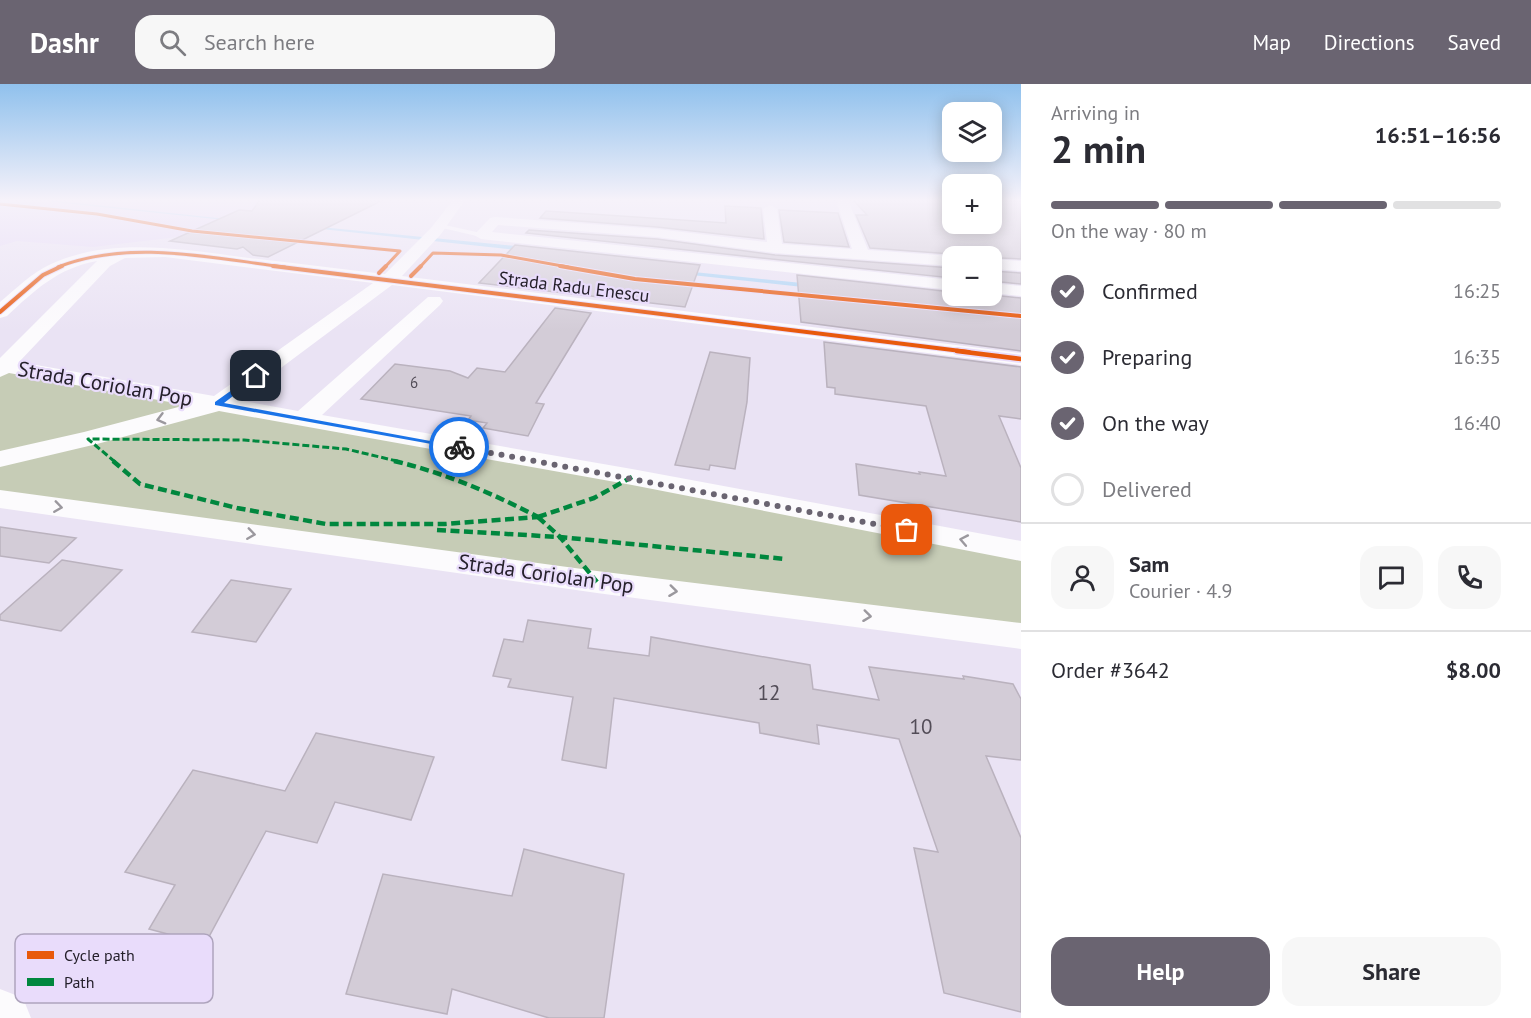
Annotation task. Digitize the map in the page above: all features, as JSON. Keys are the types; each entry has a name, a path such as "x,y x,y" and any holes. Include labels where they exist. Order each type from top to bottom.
{"street":[{"path":"0,459 88,439 218,404 390,279 424,244"},
{"path":"562,244 942,284"},
{"path":"741,244 942,260"},
{"path":"774,244 775,248"},
{"path":"858,244 862,255"},
{"name":"Strada Radu Enescu","path":"117,260 165,252 1021,359"},
{"path":"0,312 42,276 67,265 117,260"},
{"path":"2,368 117,260"},
{"name":"Strada Radu Enescu","path":"117,260 944,368 1021,372"},
{"path":"1002,265 1021,266"},
{"path":"1002,289 1021,291"},
{"path":"303,419 434,301"},
{"name":"Strada Coriolan Pop","path":"2,368 632,477 1021,551"},
{"name":"Strada Coriolan Pop","path":"0,499 597,582 1021,636"}],"shaded area":[{"path":"50,244 122,244 93,247"}],"green space":[{"path":"0,370 1021,551 1021,636 0,499"}],"building":[{"path":"192,244 295,244 268,257 253,255 243,247 237,249"},
{"path":"626,244 691,244 775,255 942,267 942,277"},
{"path":"805,244 848,244 849,247"},
{"path":"868,244 1021,244 1021,259 1002,258 1002,246 942,246 942,253 870,248"},
{"path":"515,245 700,265 685,307 479,283"},
{"path":"1002,272 1021,273 1021,284 1002,282"},
{"path":"797,275 942,291 942,306 1002,306 1002,296 1021,298 1021,351 801,322"},
{"path":"555,308 591,313 536,403 544,404 528,436 483,428 487,423 468,420 471,416 361,399 395,364 450,371 468,378 477,368 505,372"},
{"path":"824,342 1021,367 1021,419 999,416 1021,468 1021,522 859,495 856,464 946,476 926,406 835,394 835,388 827,387"},
{"path":"710,352 750,358 747,402 735,469 710,465 709,470 675,465"},
{"path":"0,527 76,538 49,563 0,556"},
{"path":"62,560 122,570 61,631 0,620 0,615"},
{"path":"231,580 291,589 256,642 192,632"},
{"path":"528,620 591,629 588,648 649,656 651,637 810,665 813,689 879,700 869,667 964,679 963,676 1013,684 1021,699 1021,760 986,756 1021,838 1021,1012 944,993 914,848 938,852 899,739 817,725 819,744 760,733 759,723 614,698 606,768 562,760 573,697 508,687 511,679 493,676 504,639 523,642"},
{"path":"316,733 434,757 411,820 335,802 317,843 266,831 210,934 168,934 149,929 175,885 125,872 193,770 285,791"},
{"path":"524,849 624,874 604,1018 549,1018 452,989 447,1014 346,994 383,874 512,896"}],"waterway":[{"path":"473,244 526,249"},
{"path":"684,273 812,286"}],"marked path":[{"path":"597,582 560,537 538,517 498,496 432,470 346,449 244,440 88,439 140,484 237,508 326,524 445,524 538,517 594,498 632,477"},
{"path":"437,530 560,537 785,559"}],"cycle path":[{"path":"323,244 400,251 379,273"},
{"path":"0,312 43,275 70,262 119,253 165,252 1021,359"},
{"path":"411,276 433,253 501,255 635,279 1021,316"}],"way so far":[{"path":"459,447 632,477 907,530"}],"route":[{"path":"256,376 218,404 459,447"}]}
